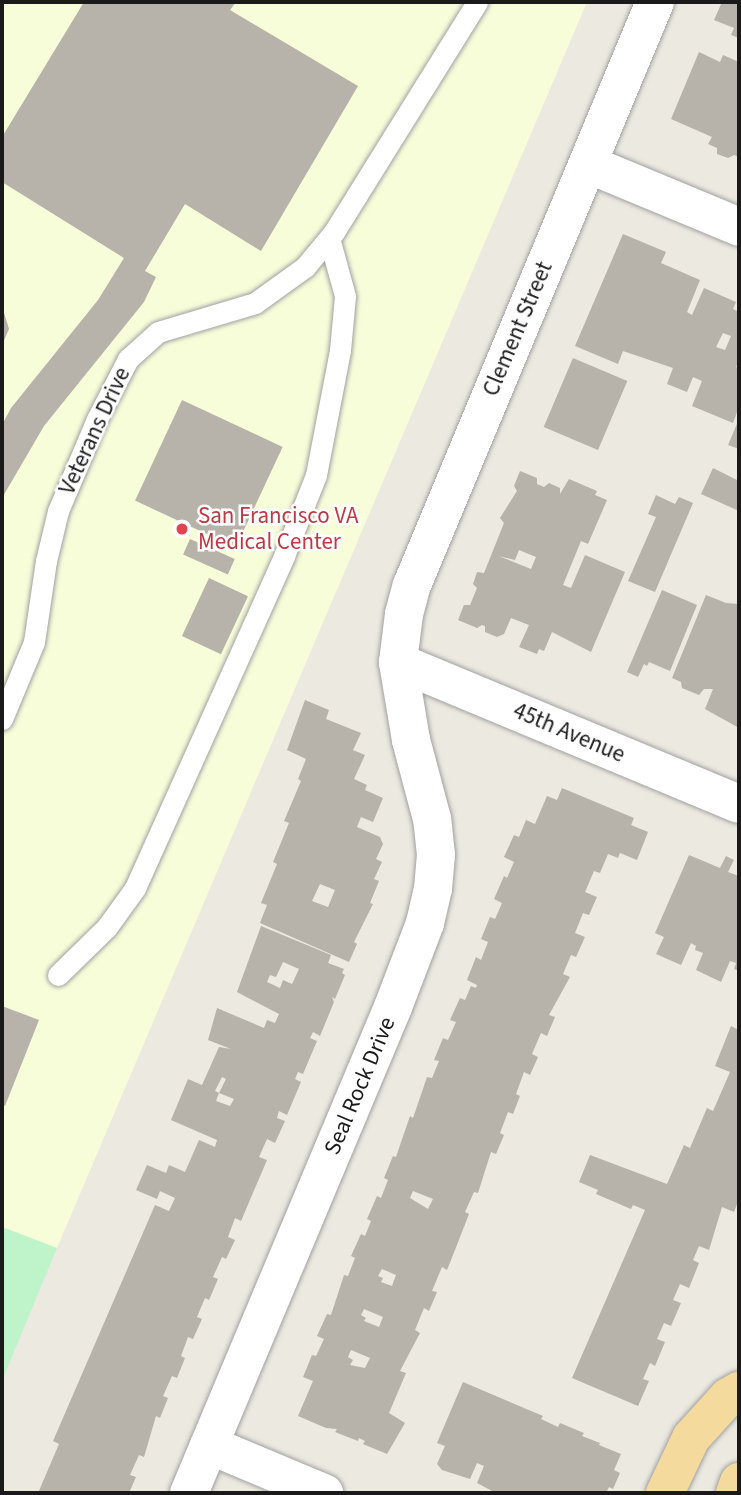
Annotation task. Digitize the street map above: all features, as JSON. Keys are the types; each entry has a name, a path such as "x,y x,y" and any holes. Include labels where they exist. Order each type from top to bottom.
{"main road":[{"path":"665,1493 691,1438 728,1397 739,1391"},
{"path":"735,1493 739,1482"}],"street":[{"name":"Clement Street","path":"398,662 404,614 412,585 655,2"},
{"path":"588,164 739,227"},
{"name":"45th Avenue","path":"398,662 739,804"},
{"name":"Seal Rock Drive","path":"189,1493 398,994 428,911 436,855 432,818 411,740 398,662"},
{"path":"209,1445 324,1493"}],"lane":[{"name":"Veterans Drive","path":"2,719 20,682 34,642 46,561 58,512 97,419 128,359 158,332 255,303 305,267 329,238 477,2"},
{"path":"58,975 107,927 135,888 284,556 316,475 340,350 345,296 329,238"}],"shaded area":[{"name":"San Francisco VA Medical Center","path":"2,2 587,2 57,1248 2,1227"},
{"path":"2,1227 57,1248 2,1381"}],"building":[{"path":"84,2 236,2 230,10 358,86 261,251 185,204 145,271 156,277 144,302 44,426 2,498 2,425 11,408 98,300 124,258 2,182 2,137"},
{"path":"722,2 739,2 739,38 731,35 734,28 714,20"},
{"path":"699,52 720,62 723,55 739,62 739,157 734,155 728,158 717,154 717,148 708,144 712,137 671,119"},
{"path":"623,234 666,252 661,263 700,280 687,312 692,315 704,288 736,302 733,309 739,312 739,360 736,367 739,368 739,407 733,423 692,406 702,381 693,377 687,392 667,384 673,368 623,351 618,364 575,346","holes":["723,333 731,336 725,350 716,347"]},
{"path":"2,306 9,329 2,345"},
{"path":"573,358 627,381 598,450 544,427"},
{"path":"182,400 283,447 236,548 135,501"},
{"path":"739,419 739,449 728,445"},
{"path":"713,468 739,481 739,511 701,494"},
{"path":"520,471 537,478 537,484 544,487 549,483 560,488 560,494 569,479 597,491 595,495 607,500 588,544 581,541 563,585 571,588 585,555 625,572 591,652 552,632 544,651 539,649 537,654 519,647 529,625 511,618 504,634 497,637 485,632 485,626 477,628 458,620 464,605 470,605 477,588 473,584 477,572 484,573 504,523 500,518 517,491 514,486","holes":["519,550 536,557 531,569 499,556 515,560"]},
{"path":"656,495 675,504 679,497 693,503 655,592 628,581 656,517 648,514"},
{"path":"190,539 235,559 228,574 183,555"},
{"path":"209,578 248,596 221,654 182,636"},
{"path":"662,590 697,605 670,671 649,662 647,666 644,664 638,677 627,672"},
{"path":"706,595 726,603 739,604 739,728 705,709 713,689 704,689 699,695 682,688 681,682 672,678"},
{"path":"305,700 329,710 326,719 361,733 353,750 365,755 354,779 367,785 365,790 383,798 373,822 361,817 357,827 380,837 383,844 376,859 382,862 374,879 379,881 370,903 373,904 354,942 357,944 349,962 260,923 267,905 261,903 277,864 273,862 289,823 284,821 301,781 298,779 306,759 287,750","holes":["320,884 335,890 328,907 312,901"]},
{"path":"562,788 634,818 631,825 648,832 637,860 620,853 618,858 608,854 600,873 594,871 585,892 597,897 589,915 583,913 575,933 585,937 576,957 571,955 563,974 570,977 549,1015 555,1017 547,1036 541,1033 532,1054 538,1057 530,1075 524,1072 516,1094 520,1096 513,1114 508,1112 500,1133 504,1135 496,1154 491,1152 478,1193 474,1192 465,1212 469,1214 447,1270 442,1267 432,1291 437,1292 429,1311 424,1308 415,1330 420,1333 400,1371 406,1373 389,1413 405,1423 387,1454 363,1444 365,1441 359,1438 358,1441 335,1432 337,1429 326,1428 298,1416 313,1381 303,1377 312,1355 316,1356 324,1339 317,1336 327,1314 331,1315 344,1275 348,1276 355,1258 351,1256 361,1234 365,1236 371,1221 367,1219 377,1196 381,1198 388,1180 384,1178 393,1156 396,1157 410,1116 413,1118 427,1077 432,1078 439,1061 434,1060 443,1038 448,1040 456,1022 450,1020 460,998 465,1000 471,986 476,988 477,985 467,980 476,957 481,960 488,942 481,939 490,917 495,919 502,903 494,899 504,876 507,878 514,862 504,857 514,835 519,837 526,820 535,824 547,796 557,800","holes":["413,1191 433,1199 428,1209 410,1198","382,1269 396,1275 392,1286 381,1282 383,1278 378,1276","364,1309 383,1317 379,1327 364,1321 366,1318 361,1315","351,1350 370,1358 365,1368 350,1365 353,1360 348,1357"]},
{"path":"689,855 720,868 726,856 734,860 728,872 739,876 739,971 734,969 736,963 730,961 721,982 696,970 703,953 695,950 696,946 691,943 681,965 656,954 664,937 655,933"},
{"path":"261,926 331,955 328,963 344,969 342,973 345,975 335,999 332,997 334,1002 320,1036 313,1032 310,1038 317,1041 303,1074 298,1072 295,1079 301,1082 287,1115 279,1111 277,1118 285,1121 275,1143 267,1139 259,1157 267,1160 241,1221 235,1218 228,1237 235,1240 226,1259 222,1257 213,1277 218,1279 209,1300 205,1298 197,1317 202,1319 193,1339 188,1337 181,1356 185,1358 177,1378 172,1376 163,1396 168,1398 160,1418 156,1416 144,1457 139,1455 130,1475 136,1477 129,1493 38,1493 59,1444 53,1441 155,1205 169,1211 175,1198 160,1191 157,1199 136,1190 147,1165 166,1173 169,1165 185,1172 199,1140 215,1147 217,1140 171,1120 188,1079 202,1085 219,1047 231,1049 208,1040 217,1008 264,1028 267,1020 275,1023 279,1014 237,992","holes":["283,962 299,969 292,984 283,980 280,988 267,982 270,975 276,977","222,1077 226,1079 219,1093 215,1091","219,1093 234,1099 230,1106 216,1101"]},
{"path":"2,1006 39,1020 5,1106 2,1104"},
{"path":"731,1026 739,1030 739,1199 734,1212 722,1207 709,1250 699,1246 693,1260 699,1263 689,1288 680,1284 673,1300 681,1303 671,1326 664,1323 657,1339 665,1342 655,1366 650,1363 643,1379 649,1381 638,1406 572,1378 645,1210 633,1205 631,1209 596,1194 598,1190 579,1182 590,1155 667,1184 684,1145 690,1148 707,1108 713,1111 730,1072 715,1066"},
{"path":"463,1382 543,1416 541,1419 558,1427 560,1423 584,1433 582,1436 621,1454 614,1470 620,1473 613,1489 609,1487 606,1493 496,1493 477,1483 484,1466 477,1463 470,1479 442,1470 437,1464 445,1446 437,1443"}],"place":[{"name":"San Francisco VA Medical Center","path":"182,529"}]}
